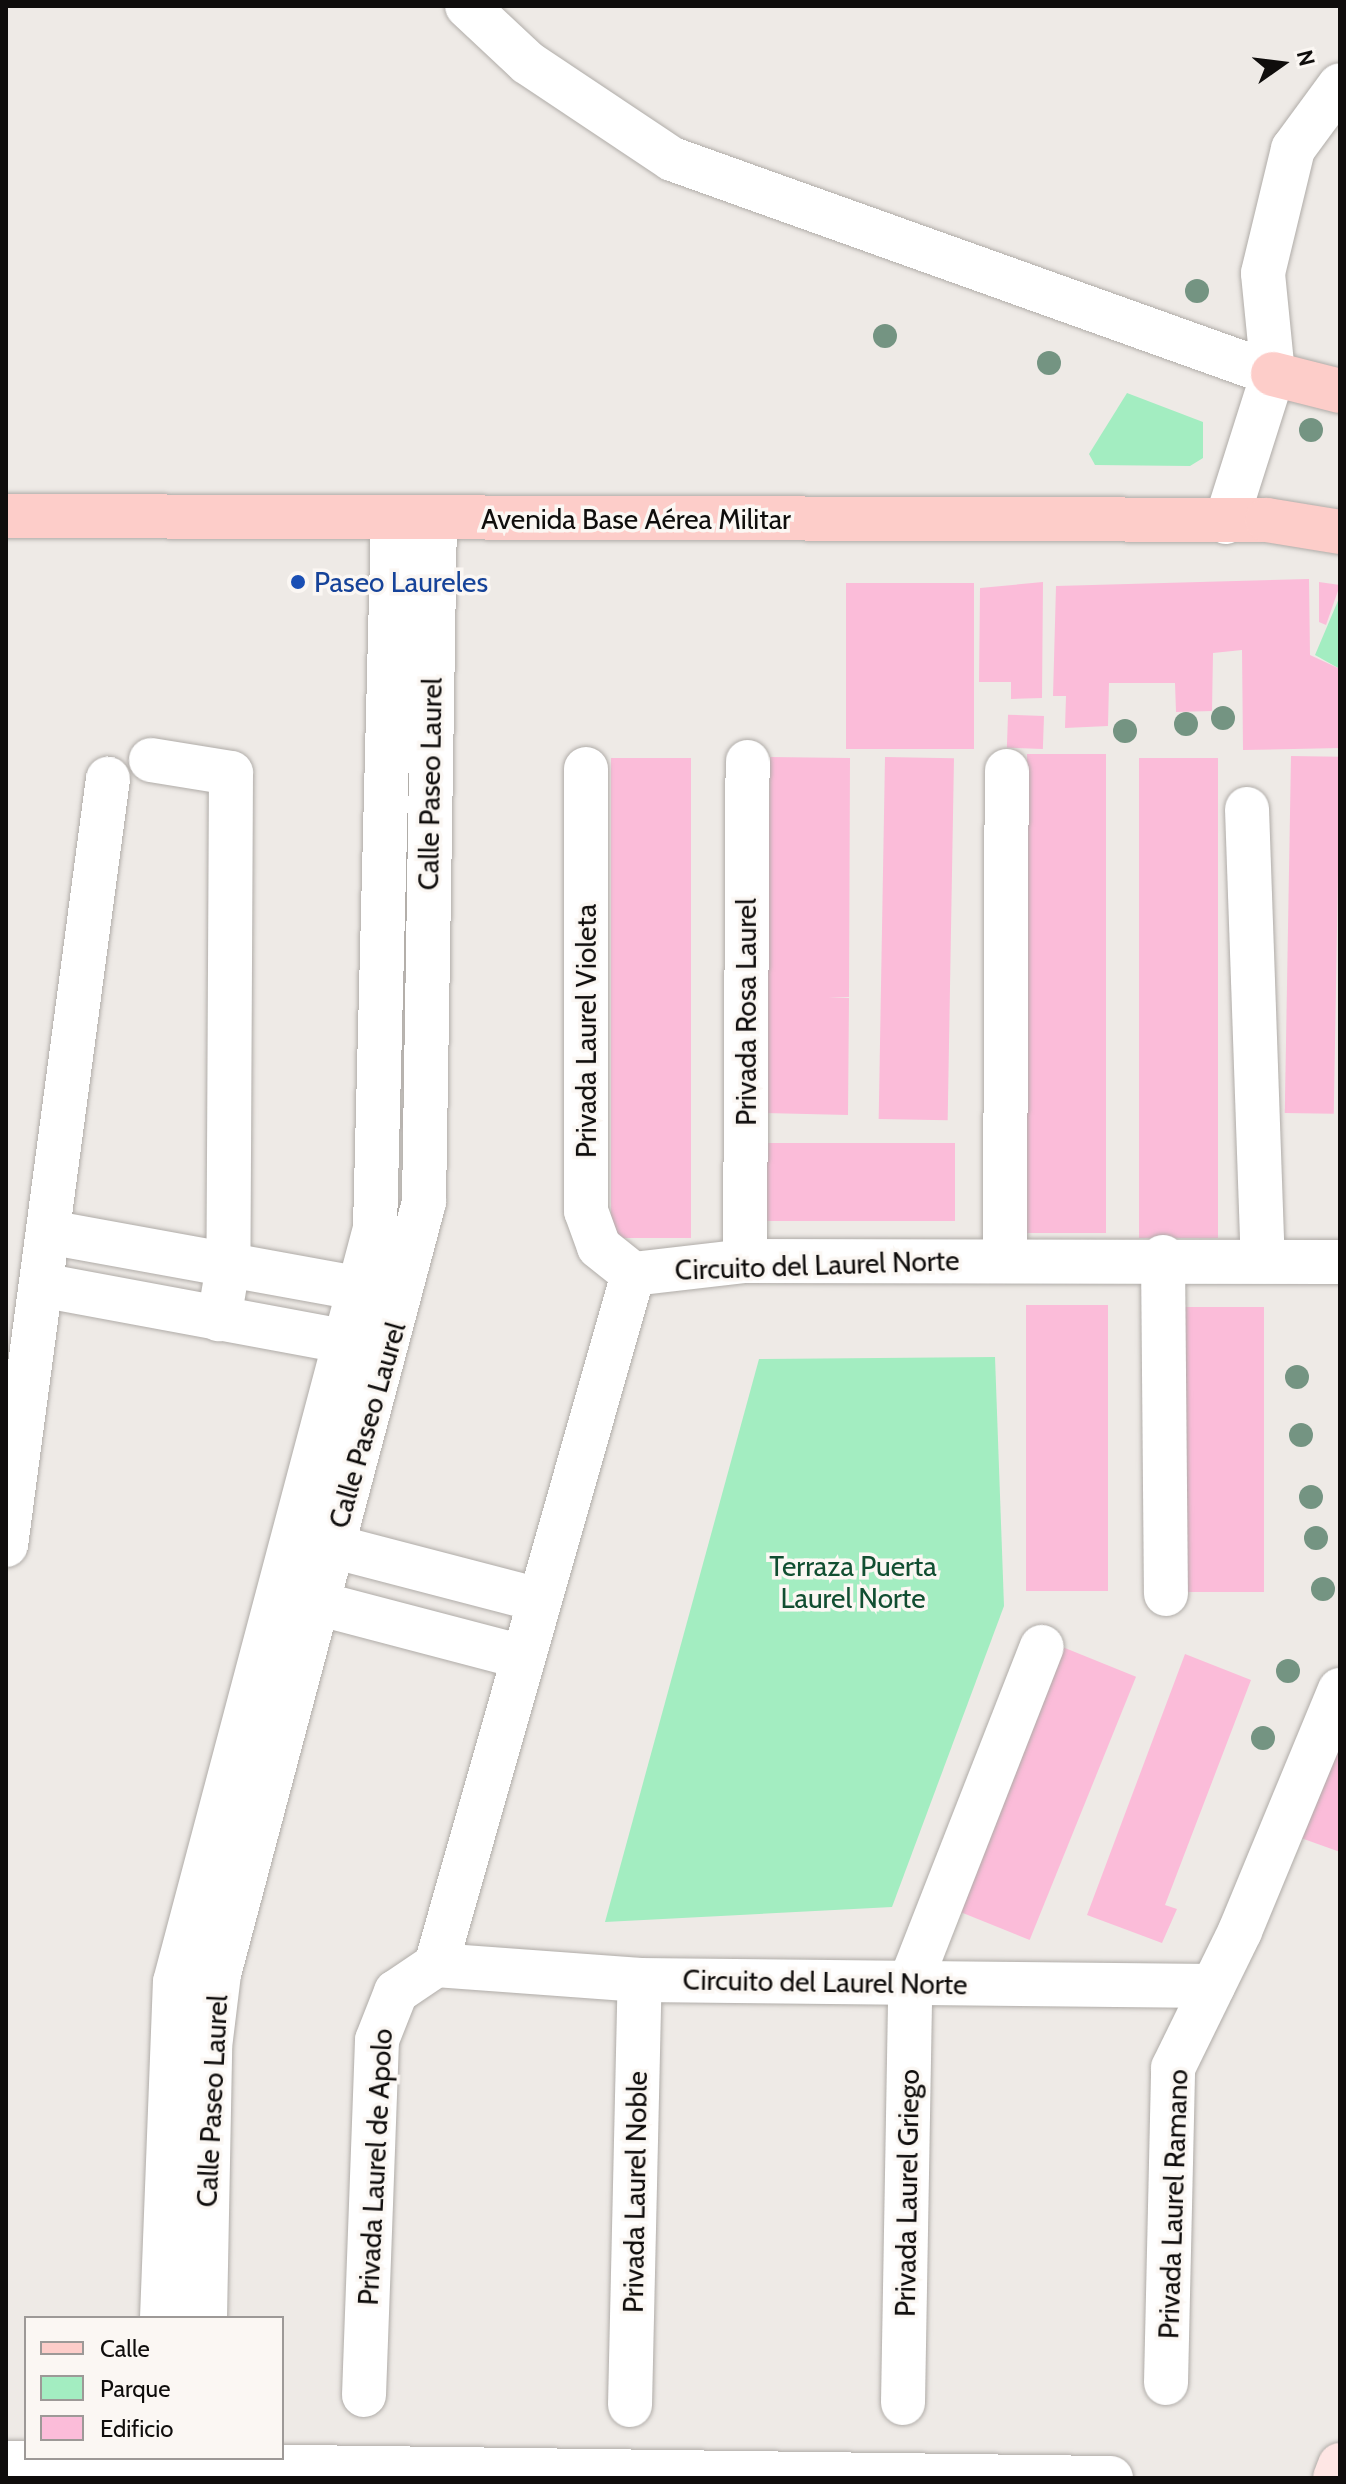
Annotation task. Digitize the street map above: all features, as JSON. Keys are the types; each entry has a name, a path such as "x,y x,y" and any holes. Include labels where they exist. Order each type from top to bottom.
{"main road":[{"path":"1273,374 1340,391"},
{"name":"Avenida Base Aérea Militar","path":"1246,521 1340,501"},
{"name":"Avenida Base Aérea Militar","path":"6,516 1246,521 1340,532"}],"street":[{"path":"467,6 528,63 672,159 1273,374"},
{"path":"1246,521 1273,374 1267,257 1293,149 1340,85"},
{"name":"Calle Paseo Laurel","path":"162,2316 175,1982 298,1598 382,1293 378,1196 414,518"},
{"path":"151,760 231,773 228,1266 219,1319"},
{"name":"Privada Rosa Laurel","path":"745,1261 748,762"},
{"name":"Privada Laurel Violeta","path":"586,769 586,1211 599,1247 633,1274"},
{"path":"1005,1260 1007,771"},
{"path":"6,1545 108,779"},
{"path":"1247,809 1263,1258"},
{"path":"48,1232 382,1293"},
{"path":"1163,1257 1166,1594"},
{"name":"Circuito del Laurel Norte","path":"1213,1986 640,1980 436,1965 535,1599 633,1274 745,1261 1163,1257 1340,1262"},
{"path":"41,1285 367,1346"},
{"path":"314,1541 535,1599"},
{"path":"298,1598 519,1656"},
{"name":"Calle Paseo Laurel","path":"205,2316 210,2047 219,1974 298,1598"},
{"path":"910,1983 1042,1647"},
{"path":"1213,1986 1340,1690"},
{"name":"Privada Laurel de Apolo","path":"364,2395 377,2040 396,1992 436,1965"},
{"name":"Privada Laurel Noble","path":"630,2405 640,1980"},
{"name":"Privada Laurel Griego","path":"903,2403 910,1983"},
{"name":"Privada Laurel Ramano","path":"1166,2383 1173,2068 1213,1986"},
{"path":"6,2463 203,2463 258,2474 613,2472 1111,2478"},
{"path":"1335,2478 1340,2465"}],"green space":[{"path":"1127,393 1203,422 1203,458 1190,466 1095,465 1089,454"},
{"path":"1340,596 1340,669 1315,655"},
{"name":"Terraza Puerta Laurel Norte","path":"995,1357 1004,1606 892,1907 605,1922 759,1359"}],"building":[{"path":"1309,579 1310,655 1340,669 1340,748 1243,750 1242,650 1213,653 1212,711 1176,712 1175,683 1109,683 1108,726 1065,728 1066,696 1053,696 1056,586"},
{"path":"1043,582 1042,698 1011,699 1011,682 979,682 980,588"},
{"path":"1319,582 1340,585 1326,625 1319,622"},
{"path":"846,583 974,583 974,749 846,749"},
{"path":"1008,715 1044,716 1043,749 1007,748"},
{"path":"1027,754 1106,754 1106,1233 1027,1233"},
{"path":"1291,756 1340,757 1334,1114 1285,1113"},
{"path":"770,757 850,758 849,997 828,998 849,998 848,1115 765,1113"},
{"path":"885,757 954,758 948,1120 879,1119"},
{"path":"611,758 691,758 691,1238 611,1238"},
{"path":"1139,758 1218,758 1218,1238 1139,1238"},
{"path":"751,1143 955,1143 955,1221 751,1221"},
{"path":"1026,1305 1108,1305 1108,1591 1026,1591"},
{"path":"1181,1307 1264,1307 1264,1592 1181,1592"},
{"path":"1060,1646 1136,1677 1030,1940 954,1909"},
{"path":"1185,1654 1251,1680 1165,1905 1177,1909 1162,1943 1087,1915"},
{"path":"1340,1743 1340,1852 1301,1838"}],"place":[{"name":"Paseo Laureles","path":"298,582"}]}
